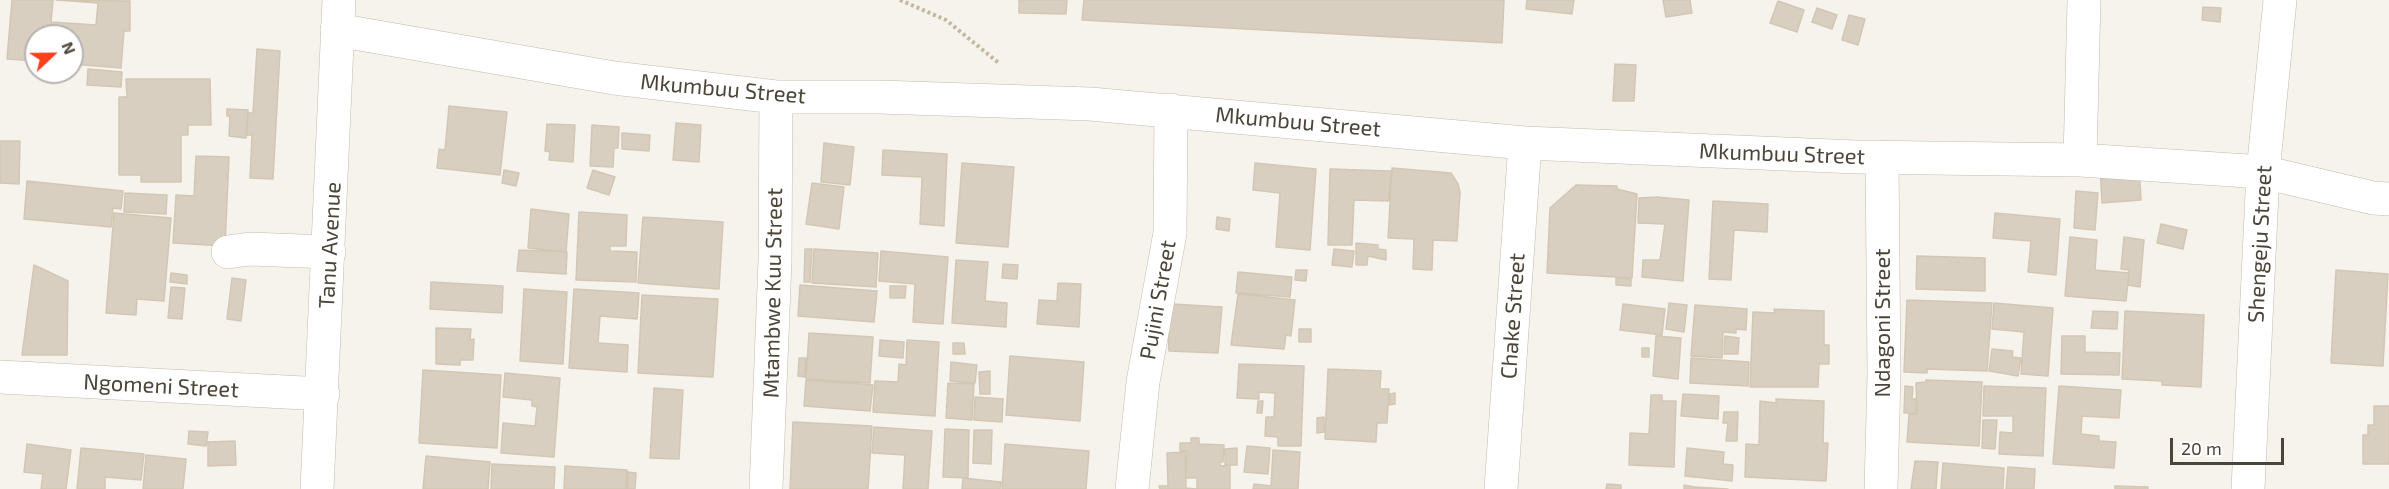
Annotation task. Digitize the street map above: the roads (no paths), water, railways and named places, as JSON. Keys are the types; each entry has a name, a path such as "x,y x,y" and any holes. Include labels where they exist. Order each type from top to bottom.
{"street":[{"path":"2080,160 2084,0"},
{"name":"Shengeju Street","path":"2248,489 2263,172 2280,0"},
{"name":"Mkumbuu Street","path":"338,15 614,78 776,97 1041,102 1171,110 1525,143 1882,158 2080,160 2263,172 2389,199"},
{"name":"Tanu Avenue","path":"317,489 338,15"},
{"name":"Mtambwe Kuu Street","path":"766,489 775,260 776,97"},
{"name":"Pujini Street","path":"1132,489 1143,382 1170,233 1171,110"},
{"name":"Chake Street","path":"1501,489 1525,143"},
{"name":"Ndagoni Street","path":"1881,489 1884,375 1882,158"},
{"path":"228,252 250,249 329,252"},
{"name":"Ngomeni Street","path":"0,377 322,394"}]}
